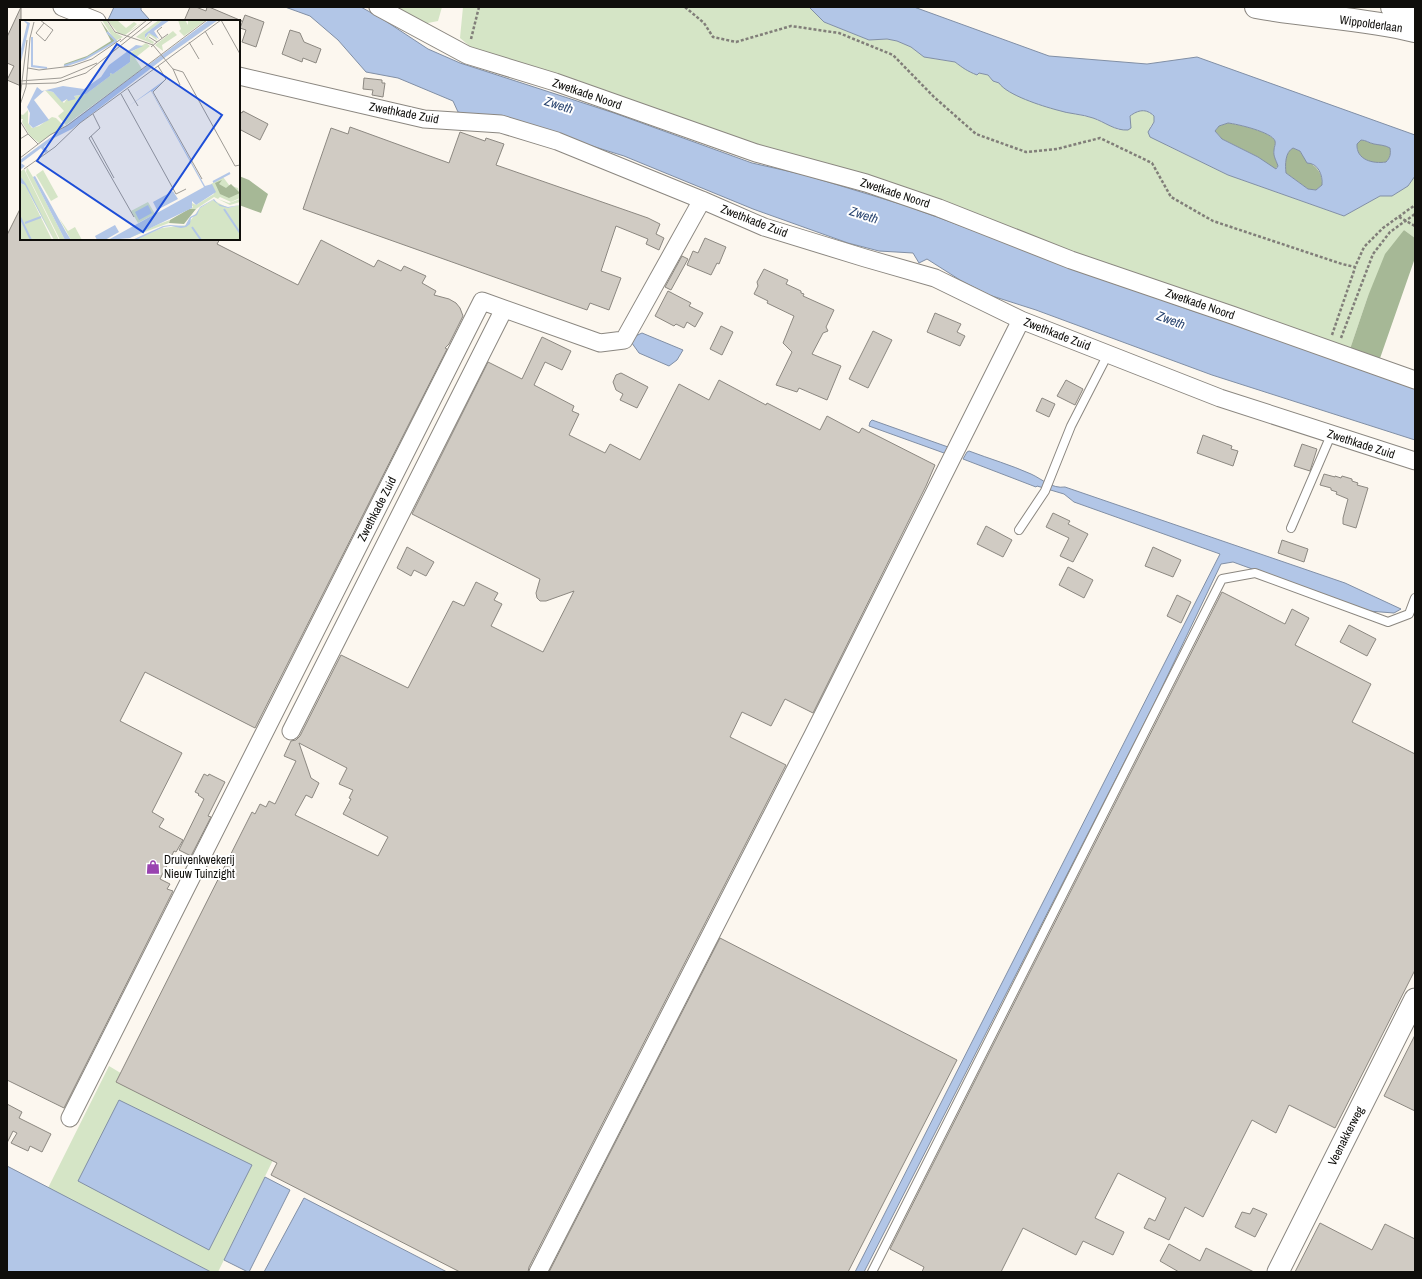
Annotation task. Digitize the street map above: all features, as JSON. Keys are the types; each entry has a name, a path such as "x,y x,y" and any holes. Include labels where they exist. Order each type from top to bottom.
{"main road":[{"name":"Wippolderlaan","path":"1256,7 1415,31"},
{"name":"Wippolderlaan","path":"1392,7 1415,10"}],"street":[{"path":"62,7 94,20"},
{"name":"Zwetkade Noord","path":"378,7 467,55 555,82 756,153 866,183 932,206 1071,260 1415,380"},
{"name":"Zwethkade Zuid","path":"240,76 424,119 501,124 557,141 764,227 935,278 1021,320 1220,398 1415,461"},
{"name":"Zwethkade Zuid","path":"70,1118 482,301 600,343 624,340 702,200"},
{"name":"Zwethkade Zuid","path":"290,731 504,309"},
{"path":"538,1272 813,735 1021,320"},
{"name":"Veenakkerweg","path":"1278,1272 1415,999"}],"lane":[{"path":"1019,530 1051,480 1071,426 1108,354"},
{"path":"1291,528 1331,435"},
{"path":"872,1272 1222,579 1255,573 1388,622 1409,614 1415,598"}],"path":[{"path":"467,55 479,7"},
{"path":"685,7 704,23 713,37 736,42 791,26 839,33 893,56 934,97 976,134 1026,152 1057,149 1100,138 1152,163 1171,197 1212,221 1355,267"},
{"path":"1332,350 1355,267 1364,247 1383,228 1415,204"},
{"path":"1332,350 1372,254 1390,232 1415,214"},
{"path":"1399,217 1415,226"}],"green space":[{"path":"386,7 442,7 438,21 418,25"},
{"path":"463,7 809,7 824,22 869,40 887,39 897,41 935,59 955,62 979,73 988,75 993,81 999,82 1057,110 1093,118 1119,130 1134,113 1139,111 1149,112 1154,116 1154,122 1150,127 1166,145 1228,175 1344,216 1380,196 1392,196 1408,186 1415,176 1415,238 1404,230 1368,296 1349,352 1169,290 936,199 695,126 473,49 460,38"},
{"path":"1228,123 1254,129 1272,138 1275,141 1274,154 1278,166 1275,169 1258,157 1222,139 1215,131 1219,126"},
{"path":"1361,140 1390,148 1390,156 1386,162 1371,162 1362,158 1357,150 1357,144"},
{"path":"1293,148 1300,151 1320,173 1322,185 1316,190 1308,189 1286,173 1288,152"},
{"path":"240,176 249,180 268,194 261,213 240,205"},
{"path":"1404,230 1415,238 1415,258 1378,364 1349,352 1368,296 1385,254"},
{"path":"109,1066 277,1152 218,1272 211,1272 48,1188"}],"water":[{"path":"114,7 141,7 141,10 149,19 148,20 108,20"},
{"name":"Zweth","path":"285,7 361,7 384,20 428,49 460,63 614,113 752,163 805,175 907,206 1184,308 1234,324 1415,389 1415,440 1212,375 1036,310 989,295 960,280 927,259 919,263 913,253 879,251 848,243 753,209 624,156 547,132 458,112 453,101 398,78 366,72 338,40 310,16"},
{"path":"809,7 914,7 1049,56 1147,64 1197,57 1415,135 1415,176 1408,186 1392,196 1380,196 1344,216 1228,175 1150,137 1148,132 1154,122 1154,116 1151,113 1139,111 1133,114 1130,116 1131,128 1128,130 1119,129 1093,118 1025,100 1009,92 999,83 993,81 988,75 979,73 977,75 955,62 924,57 911,47 897,41 887,39 869,40 824,22","holes":["1228,123 1254,129 1272,138 1275,141 1274,154 1278,166 1276,169 1258,157 1222,139 1215,131 1219,126","1363,140 1372,144 1388,147 1390,148 1389,157 1386,162 1366,160 1359,154 1357,144","1293,148 1300,151 1307,163 1314,165 1319,170 1322,177 1322,185 1316,190 1308,189 1286,173 1286,159 1290,150"]},
{"path":"642,333 683,350 677,360 669,366 639,353 629,339"},
{"path":"872,420 948,447 946,453 869,426"},
{"path":"969,451 1023,471 1056,487 1065,487 1345,583 1401,609 1394,613 1368,611 1233,562 1221,564 1153,706 864,1272 855,1272 1220,554 1074,502 1064,494 1037,486 1036,487 963,459"},
{"path":"119,1100 252,1165 209,1250 78,1181"},
{"path":"7,1166 211,1272 7,1272"},
{"path":"265,1177 290,1190 248,1272 224,1260"},
{"path":"304,1198 447,1272 264,1272"}],"building":[{"path":"21,7 20,86 7,80 14,66 7,63 7,37"},
{"path":"190,7 196,7 206,11 207,7 209,7 240,20 184,20"},
{"path":"245,15 264,22 256,47 242,42 246,30 240,28"},
{"path":"290,30 300,33 304,42 321,49 316,63 303,58 302,62 282,54"},
{"path":"364,78 382,80 382,83 385,83 383,97 372,95 373,90 363,89"},
{"path":"243,111 268,124 260,140 240,130 240,112 242,113"},
{"path":"350,127 449,163 460,132 485,141 486,138 504,144 496,165 648,218 660,224 656,234 664,238 659,250 646,244 648,239 616,226 601,271 621,278 609,310 590,303 587,310 303,209 331,128 348,134"},
{"path":"20,209 20,240 219,240 217,244 298,285 321,240 374,267 378,260 401,271 404,266 426,276 422,283 436,291 434,295 449,299 456,303 463,316 449,344 445,348 447,349 255,728 145,672 120,721 182,753 152,812 164,819 159,827 183,840 176,852 174,851 160,879 170,884 167,889 173,891 64,1108 7,1080 7,235"},
{"path":"705,238 726,247 719,264 717,263 711,275 687,265 693,251 698,253"},
{"path":"682,256 688,259 671,290 665,287"},
{"path":"764,269 788,280 786,284 801,291 801,293 804,294 803,296 834,310 826,327 828,331 823,333 812,354 841,366 827,400 799,388 797,392 776,385 792,352 783,343 794,316 767,303 768,301 754,294 758,286 757,282"},
{"path":"668,291 691,303 689,306 703,313 695,327 687,322 684,328 676,324 674,326 655,316"},
{"path":"935,313 961,324 957,332 965,336 960,346 927,332"},
{"path":"721,326 733,332 722,355 710,349"},
{"path":"873,331 892,340 868,388 849,379"},
{"path":"542,337 571,351 562,370 545,362 534,385 574,406 572,411 579,414 569,435 605,453 610,444 640,460 679,384 709,400 719,380 766,405 767,403 820,430 827,416 859,433 862,428 935,465 813,713 785,699 771,726 742,712 730,737 786,765 529,1267 528,1272 460,1272 271,1175 277,1163 116,1082 252,812 255,814 260,804 266,807 269,801 275,804 296,761 284,756 291,741 296,740 300,736 341,655 408,688 453,601 464,606 476,582 498,593 494,600 502,604 491,626 543,652 574,591 546,601 540,601 537,598 536,593 540,579 412,514 488,362 522,379","holes":["299,743 347,768 339,784 353,790 349,798 351,799 343,814 388,837 378,856 295,815 306,795 312,798 319,783 311,778"]},
{"path":"621,373 648,387 637,408 620,400 623,394 616,390 613,382 616,375"},
{"path":"1066,380 1083,389 1075,405 1057,396"},
{"path":"1042,398 1055,404 1049,417 1036,411"},
{"path":"1203,435 1232,446 1231,449 1238,451 1233,466 1197,453"},
{"path":"1302,444 1317,449 1310,471 1294,466"},
{"path":"1324,474 1352,479 1352,481 1358,483 1357,485 1368,488 1356,528 1343,524 1348,499 1336,494 1337,492 1331,490 1331,488 1320,485"},
{"path":"1053,513 1070,521 1068,524 1088,534 1073,562 1060,556 1069,538 1046,527"},
{"path":"986,526 1012,540 1003,557 977,544"},
{"path":"1282,540 1308,549 1304,562 1278,553"},
{"path":"407,547 434,562 426,576 414,570 411,576 397,568"},
{"path":"1153,547 1181,560 1173,577 1145,566"},
{"path":"1068,567 1093,580 1084,598 1059,585"},
{"path":"1222,592 1285,624 1292,609 1309,618 1295,645 1371,684 1352,722 1415,754 1415,970 1335,1128 1289,1105 1276,1133 1252,1120 1203,1217 1185,1207 1169,1240 1144,1228 1149,1218 1155,1221 1166,1198 1118,1173 1095,1218 1124,1232 1113,1255 1083,1241 1076,1255 1023,1228 1001,1272 922,1272 924,1267 890,1249"},
{"path":"1177,595 1191,602 1181,623 1167,616"},
{"path":"1349,625 1376,639 1367,656 1340,642"},
{"path":"204,774 208,776 209,774 225,782 208,816 211,817 191,856 179,850 204,799 195,792"},
{"path":"720,938 957,1060 848,1272 549,1272"},
{"path":"1415,1035 1415,1111 1384,1096"},
{"path":"7,1104 22,1112 19,1118 51,1134 42,1152 30,1146 28,1151 11,1143 17,1133 13,1131 7,1143"},
{"path":"1253,1208 1267,1214 1255,1237 1235,1227 1242,1212 1250,1214"},
{"path":"1320,1223 1372,1250 1385,1224 1415,1239 1415,1272 1295,1272"},
{"path":"1169,1244 1200,1261 1206,1248 1254,1272 1179,1272 1160,1261"}],"place":[{"name":"Druivenkwekerij Nieuw Tuinzight","path":"153,867"}]}
